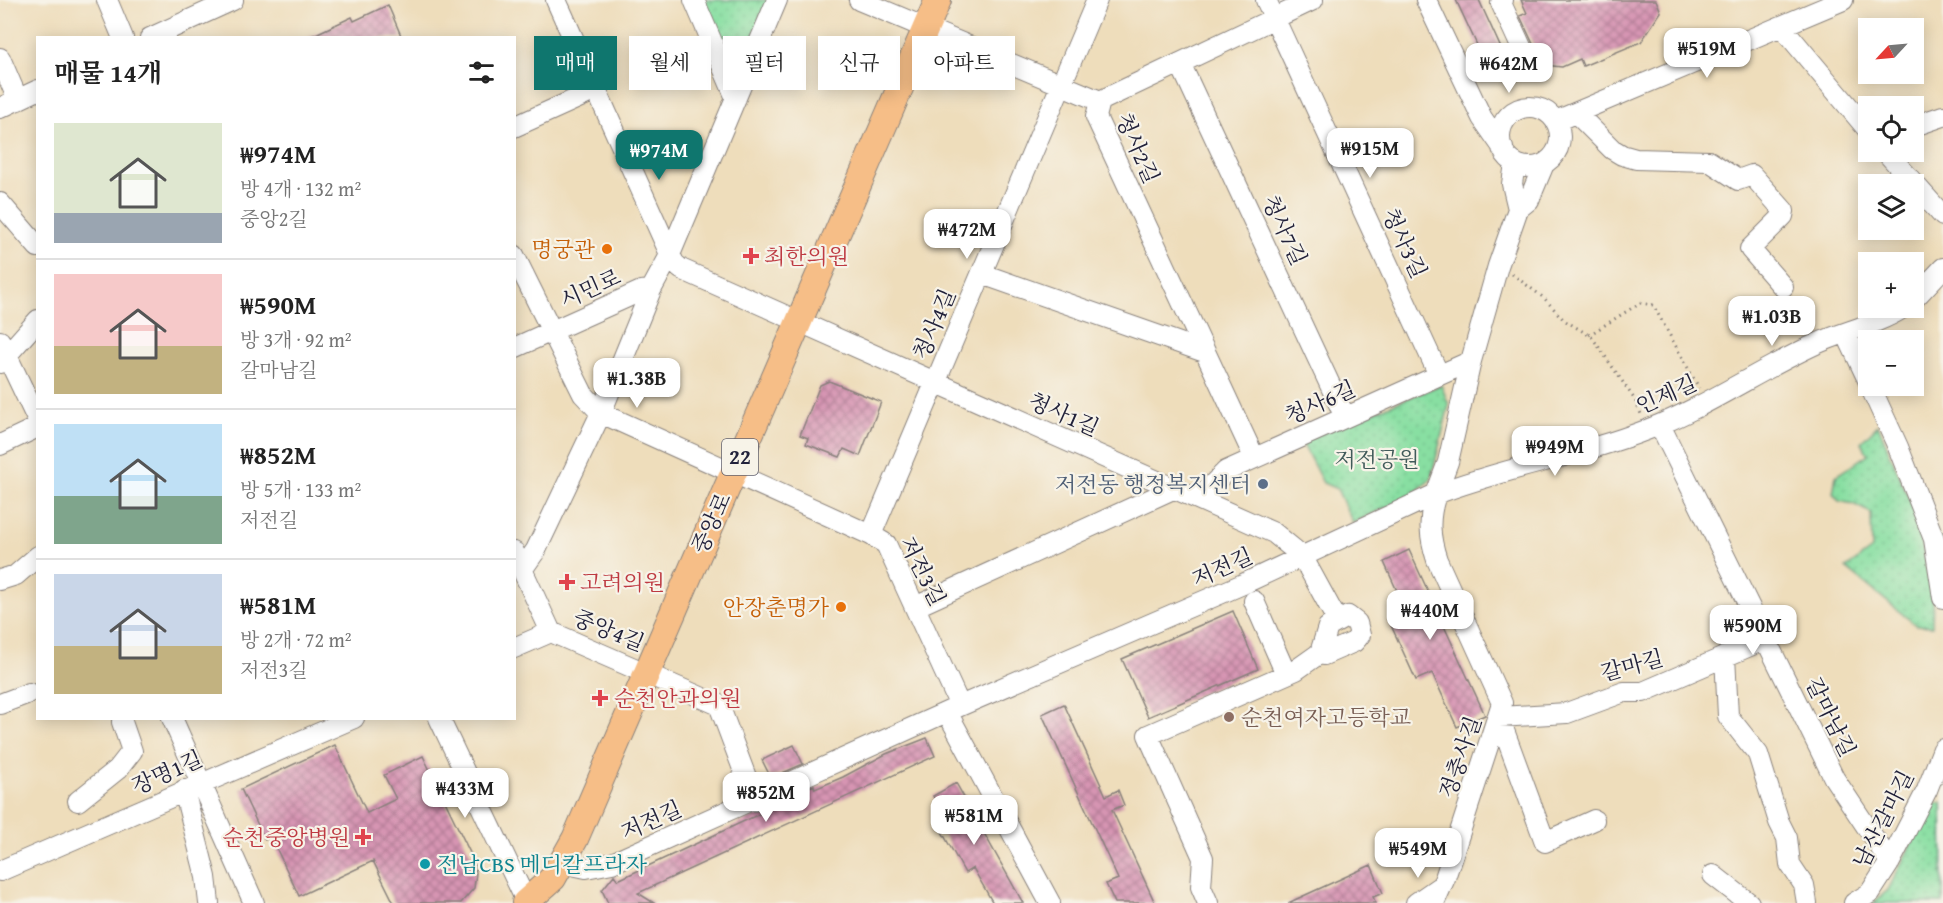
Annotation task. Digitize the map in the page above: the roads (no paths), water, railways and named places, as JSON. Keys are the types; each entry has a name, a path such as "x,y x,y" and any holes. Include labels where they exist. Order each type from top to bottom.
{"main road":[{"name":"중앙로","path":"526,903 554,878 563,863 801,322 938,0"}],"street":[{"path":"107,0 122,36"},
{"path":"154,36 233,0"},
{"path":"556,0 572,36"},
{"path":"694,0 736,98"},
{"name":"시민로","path":"516,347 640,291 651,290 669,256 777,0"},
{"name":"청사2길","path":"859,0 1061,86 1100,100 1096,117 1254,457"},
{"name":"청사4길","path":"871,535 1097,0"},
{"name":"청사3길","path":"1266,0 1439,375"},
{"path":"1100,100 1313,0"},
{"path":"1426,0 1482,118 1509,155 1525,166 1544,164"},
{"path":"1503,0 1501,3 1523,51"},
{"path":"1556,121 1843,0"},
{"path":"1782,27 1858,118"},
{"path":"0,58 18,100"},
{"name":"청사7길","path":"1180,63 1345,417"},
{"path":"516,126 596,90 652,212 669,256"},
{"path":"0,108 36,91"},
{"path":"1472,95 1513,113"},
{"path":"1436,494 1448,462 1471,361 1498,266 1518,209 1529,200 1544,164 1557,150 1560,141 1556,121 1541,109 1522,108 1513,113 1502,129 1518,209"},
{"path":"1576,113 1612,149 1622,155 1636,159 1709,161 1738,180 1752,176 1784,211 1783,216 1750,249 1783,287"},
{"path":"1924,123 1943,116"},
{"path":"1895,162 1943,216"},
{"path":"0,203 36,245"},
{"name":"청사1길","path":"669,256 681,269 1274,533 1290,543 1302,556"},
{"path":"516,259 550,332 583,394 601,413"},
{"path":"1924,288 1943,268"},
{"path":"982,274 1205,352"},
{"name":"중앙4길","path":"646,671 551,632 518,561 536,550 601,413 651,290"},
{"name":"인제길","path":"1436,494 1468,481 1579,452 1654,427 1816,344 1886,318"},
{"path":"36,322 2,353 36,417"},
{"path":"1846,333 1858,358"},
{"name":"청사6길","path":"1198,499 1226,471 1471,361"},
{"path":"1875,396 1939,538 1943,598"},
{"name":"저전3길","path":"601,413 871,535 886,544 915,607 953,710 1050,903"},
{"name":"갈마남길","path":"1654,427 1766,639 1834,777 1890,862"},
{"path":"0,445 36,428"},
{"path":"915,607 1173,489"},
{"name":"저전길","path":"563,863 586,868 612,864 1436,494"},
{"name":"정충사길","path":"1436,494 1430,510 1429,536 1437,560 1502,703 1438,894"},
{"path":"1302,556 1337,620"},
{"path":"0,580 16,575 36,558"},
{"path":"1254,601 1287,674"},
{"path":"1208,903 1202,887 1203,858 1148,735 1308,664 1320,653 1328,627 1348,616 1357,623 1360,635 1354,642 1324,655 1320,653"},
{"path":"516,647 551,632"},
{"name":"갈마길","path":"1499,717 1567,713 1624,692 1643,692 1766,639"},
{"path":"1725,656 1728,716 1758,754 1779,822 1787,838 1790,864 1804,885 1807,903"},
{"path":"646,671 719,705 755,801"},
{"path":"0,704 29,693"},
{"path":"1499,717 1545,842 1594,820"},
{"path":"78,801 118,769 132,751 125,720"},
{"path":"173,720 192,786 209,903"},
{"name":"장명1길","path":"0,871 192,786 322,724 343,720"},
{"path":"439,720 526,903"},
{"name":"남산갈마길","path":"1854,903 1870,893 1890,862 1927,790 1943,749"},
{"path":"192,786 254,903"},
{"path":"1713,875 1749,903"},
{"path":"1416,903 1438,894"}],"place":[{"name":"명궁관","path":"607,249"},
{"name":"최한의원","path":"751,256"},
{"name":"저전동 행정복지센터","path":"1263,484"},
{"name":"고려의원","path":"567,582"},
{"name":"안장춘명가","path":"841,607"},
{"name":"순천안과의원","path":"600,698"},
{"name":"순천여자고등학교","path":"1229,717"},
{"name":"순천중앙병원","path":"363,837"},
{"name":"전남CBS 메디칼프라자","path":"425,864"}],"park label":[{"name":"저전공원","path":"1377,459"}]}
